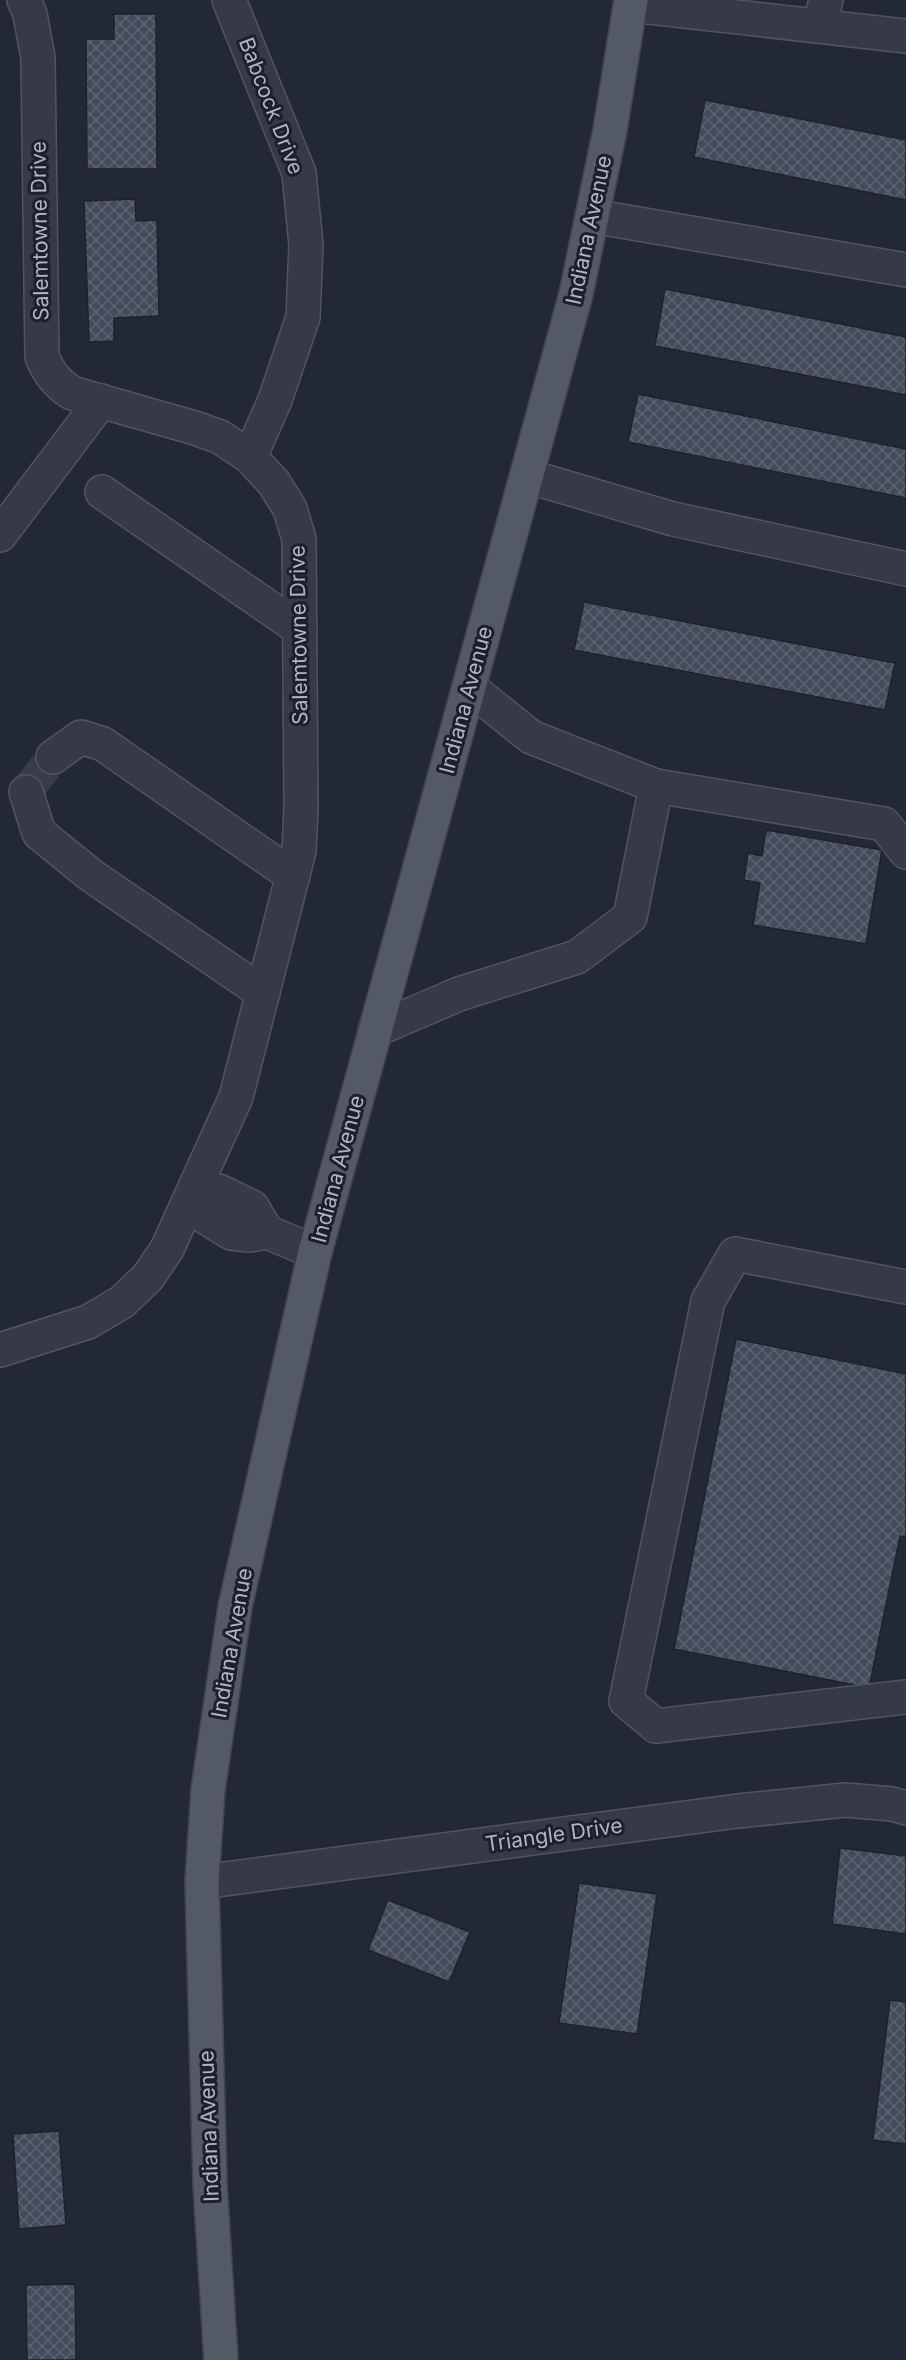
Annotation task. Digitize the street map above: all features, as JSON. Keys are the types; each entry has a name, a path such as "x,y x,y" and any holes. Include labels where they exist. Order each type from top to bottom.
{"main road":[{"name":"Indiana Avenue","path":"221,2360 210,2184 202,1882 208,1790 235,1607 315,1252 576,294 610,130 631,2"}],"street":[{"name":"Salemtowne Drive","path":"0,1350 88,1322 122,1302 148,1277 199,1195 236,1097 299,851 301,807 299,539 290,509 274,483 250,457 220,437 72,393 60,386 48,372 42,357 38,58 30,14 24,0"},
{"name":"Babcock Drive","path":"229,0 299,173 306,245 303,317 275,400 250,457"},
{"path":"631,2 823,13 906,36"},
{"path":"592,216 906,270"},
{"path":"0,535 101,401"},
{"path":"527,476 673,519 906,569"},
{"path":"102,492 300,629"},
{"path":"469,687 531,737 656,786 884,824 906,852"},
{"path":"53,757 81,737 103,744 293,876"},
{"path":"375,1030 459,994 577,957 630,917 656,786"},
{"path":"26,792 39,833 92,876 263,993"},
{"path":"199,1195 205,1217 231,1233 250,1235 267,1232 315,1252"},
{"path":"906,1287 735,1254 708,1301 626,1701 656,1726 906,1697"},
{"name":"Triangle Drive","path":"202,1882 738,1811 845,1800 892,1804 906,1808"}],"building":[{"path":"114,14 156,14 157,169 87,169 86,39 114,39"},
{"path":"705,100 906,140 906,200 694,157"},
{"path":"135,199 136,221 157,220 159,316 114,318 114,341 89,342 84,201"},
{"path":"665,289 906,337 906,395 655,346"},
{"path":"638,394 906,449 906,498 628,442"},
{"path":"584,602 895,663 885,710 574,650"},
{"path":"766,830 882,850 866,944 753,925 760,883 744,880 748,853 762,856"},
{"path":"736,1339 906,1374 906,1537 900,1536 869,1688 674,1649"},
{"path":"840,1848 906,1856 906,1934 832,1924"},
{"path":"579,1883 657,1894 637,2034 559,2023"},
{"path":"388,1900 470,1932 449,1982 368,1950"},
{"path":"890,2000 906,2002 906,2144 873,2140"},
{"path":"59,2131 66,2225 19,2229 13,2134"},
{"path":"75,2284 76,2360 27,2360 26,2285"}],"tunnel":[{"path":"26,792 53,757"}]}
